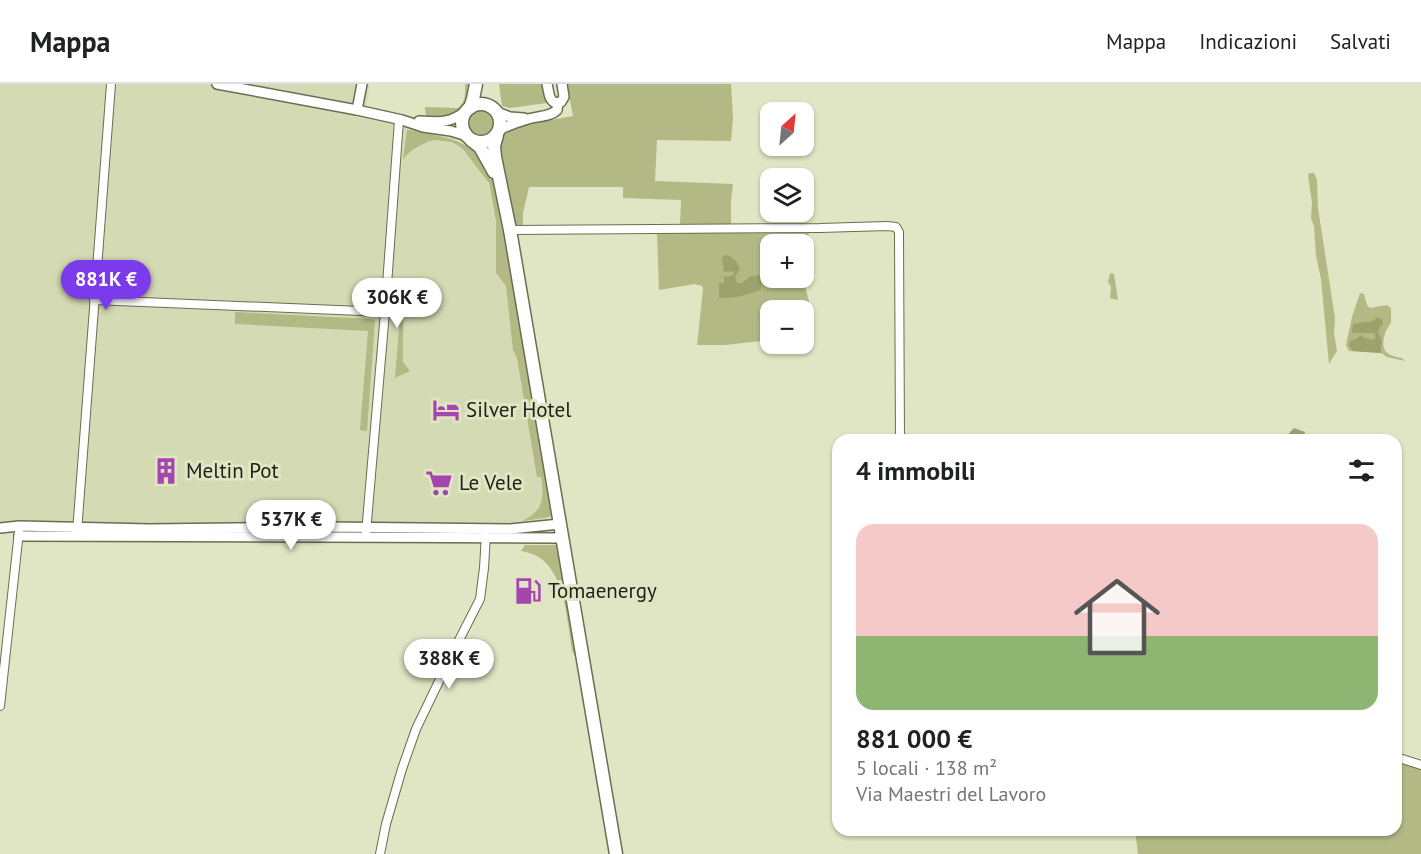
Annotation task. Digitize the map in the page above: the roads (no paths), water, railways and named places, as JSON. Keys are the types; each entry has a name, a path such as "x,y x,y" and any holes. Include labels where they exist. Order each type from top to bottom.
{"main road":[{"path":"476,84 473,99 462,120 462,125 469,138 485,154 501,188"},
{"path":"483,84 501,122 494,146 616,854"},
{"path":"468,109 480,104 493,109"},
{"path":"469,138 483,143 492,140 498,133"}],"street":[{"path":"77,532 111,84"},
{"path":"217,84 357,110 423,127 451,130 469,138"},
{"path":"357,110 362,84"},
{"path":"547,84 551,101 558,103 564,97 562,84"},
{"path":"498,133 510,125 552,114 557,110 558,103"},
{"path":"400,120 446,122 458,117 468,109"},
{"path":"493,109 510,117 530,118"},
{"path":"367,533 400,120"},
{"path":"510,230 896,227 899,232 900,434"},
{"path":"94,300 386,312"},
{"path":"486,533 560,524"},
{"path":"0,528 19,531 77,532 150,529 486,533 562,538"},
{"path":"0,705 19,531"},
{"path":"380,852 402,769 416,729 480,599 486,533"},
{"path":"1402,759 1421,765"}],"place":[{"name":"Silver Hotel","path":"446,410"},
{"name":"Meltin Pot","path":"166,471"},
{"name":"Le Vele","path":"439,483"},
{"name":"Tomaenergy","path":"528,591"}]}
